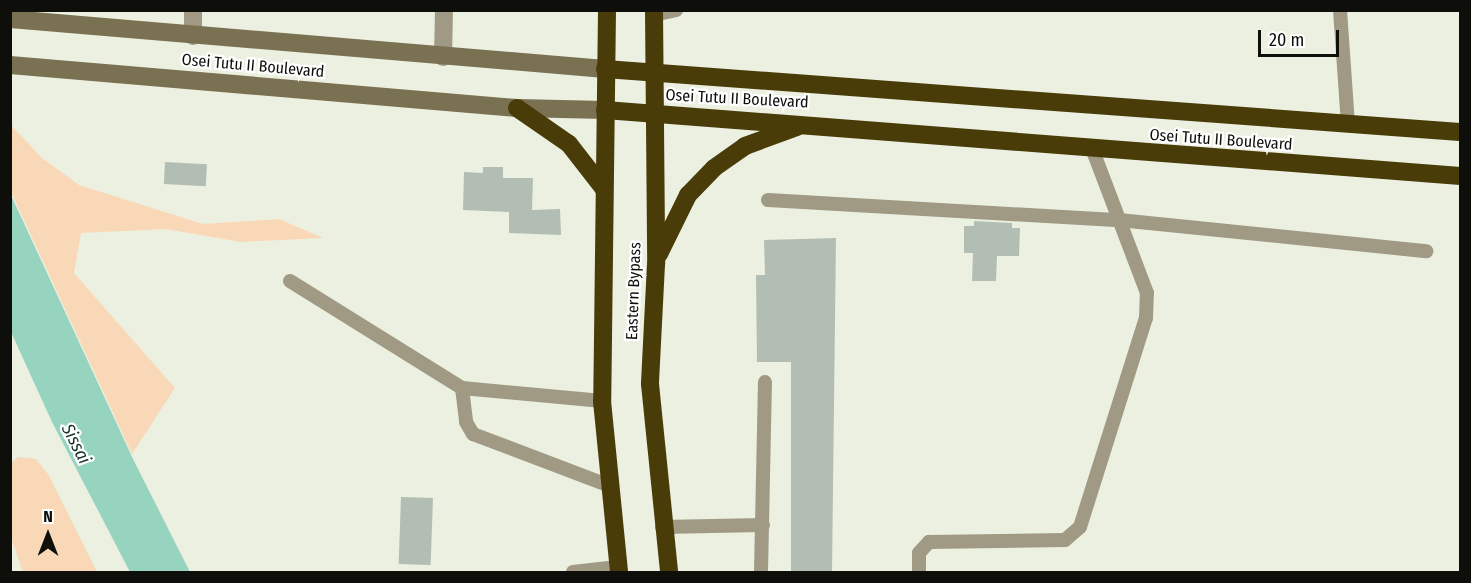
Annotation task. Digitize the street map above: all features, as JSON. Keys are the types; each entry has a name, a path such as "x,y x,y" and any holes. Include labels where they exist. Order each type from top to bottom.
{"highway":[{"name":"Eastern Bypass","path":"607,10 602,401 607,485 618,570"},
{"name":"Eastern Bypass","path":"654,13 652,73 656,264 650,384 662,527 669,573"},
{"name":"Osei Tutu II Boulevard","path":"605,69 1461,132"},
{"path":"517,108 569,144 605,190"},
{"name":"Osei Tutu II Boulevard","path":"605,110 818,123 1093,151 1461,176"},
{"path":"656,264 668,228 688,195 714,168 745,146 780,130 818,123"}],"main road":[{"name":"Osei Tutu II Boulevard","path":"10,19 605,69"},
{"name":"Osei Tutu II Boulevard","path":"10,65 517,108 605,110"}],"street":[{"path":"193,10 193,36"},
{"path":"443,57 444,10"}],"lane":[{"path":"654,13 676,10"},
{"path":"1340,10 1348,125"},
{"path":"919,573 919,553 929,542 1065,540 1080,527 1146,318 1147,293 1093,151"},
{"path":"768,200 1119,220 1426,251"},
{"path":"290,281 462,388 602,401"},
{"path":"761,573 765,382"},
{"path":"462,388 466,422 473,434 607,485"},
{"path":"662,527 763,525"},
{"path":"573,573 618,570"}],"shaded area":[{"path":"10,124 42,158 79,185 203,224 279,219 323,238 241,242 166,229 81,233 74,273 175,388 132,454 11,192"},
{"path":"18,457 36,459 48,474 97,572 23,572 10,535 11,463"}],"water":[{"name":"Sissai","path":"10,193 134,461 190,572 130,572 52,422 11,332"}],"building":[{"path":"165,162 207,164 206,186 164,184"},
{"path":"483,167 503,167 503,178 533,178 532,210 560,209 561,235 509,233 509,212 463,210 464,172 483,173"},
{"path":"974,221 1012,223 1012,228 1020,228 1019,256 997,256 996,281 972,281 973,253 964,253 964,226 974,226"},
{"path":"836,238 832,573 791,573 791,362 757,362 756,275 765,275 764,240"},
{"path":"401,497 433,498 431,565 399,564"}]}
